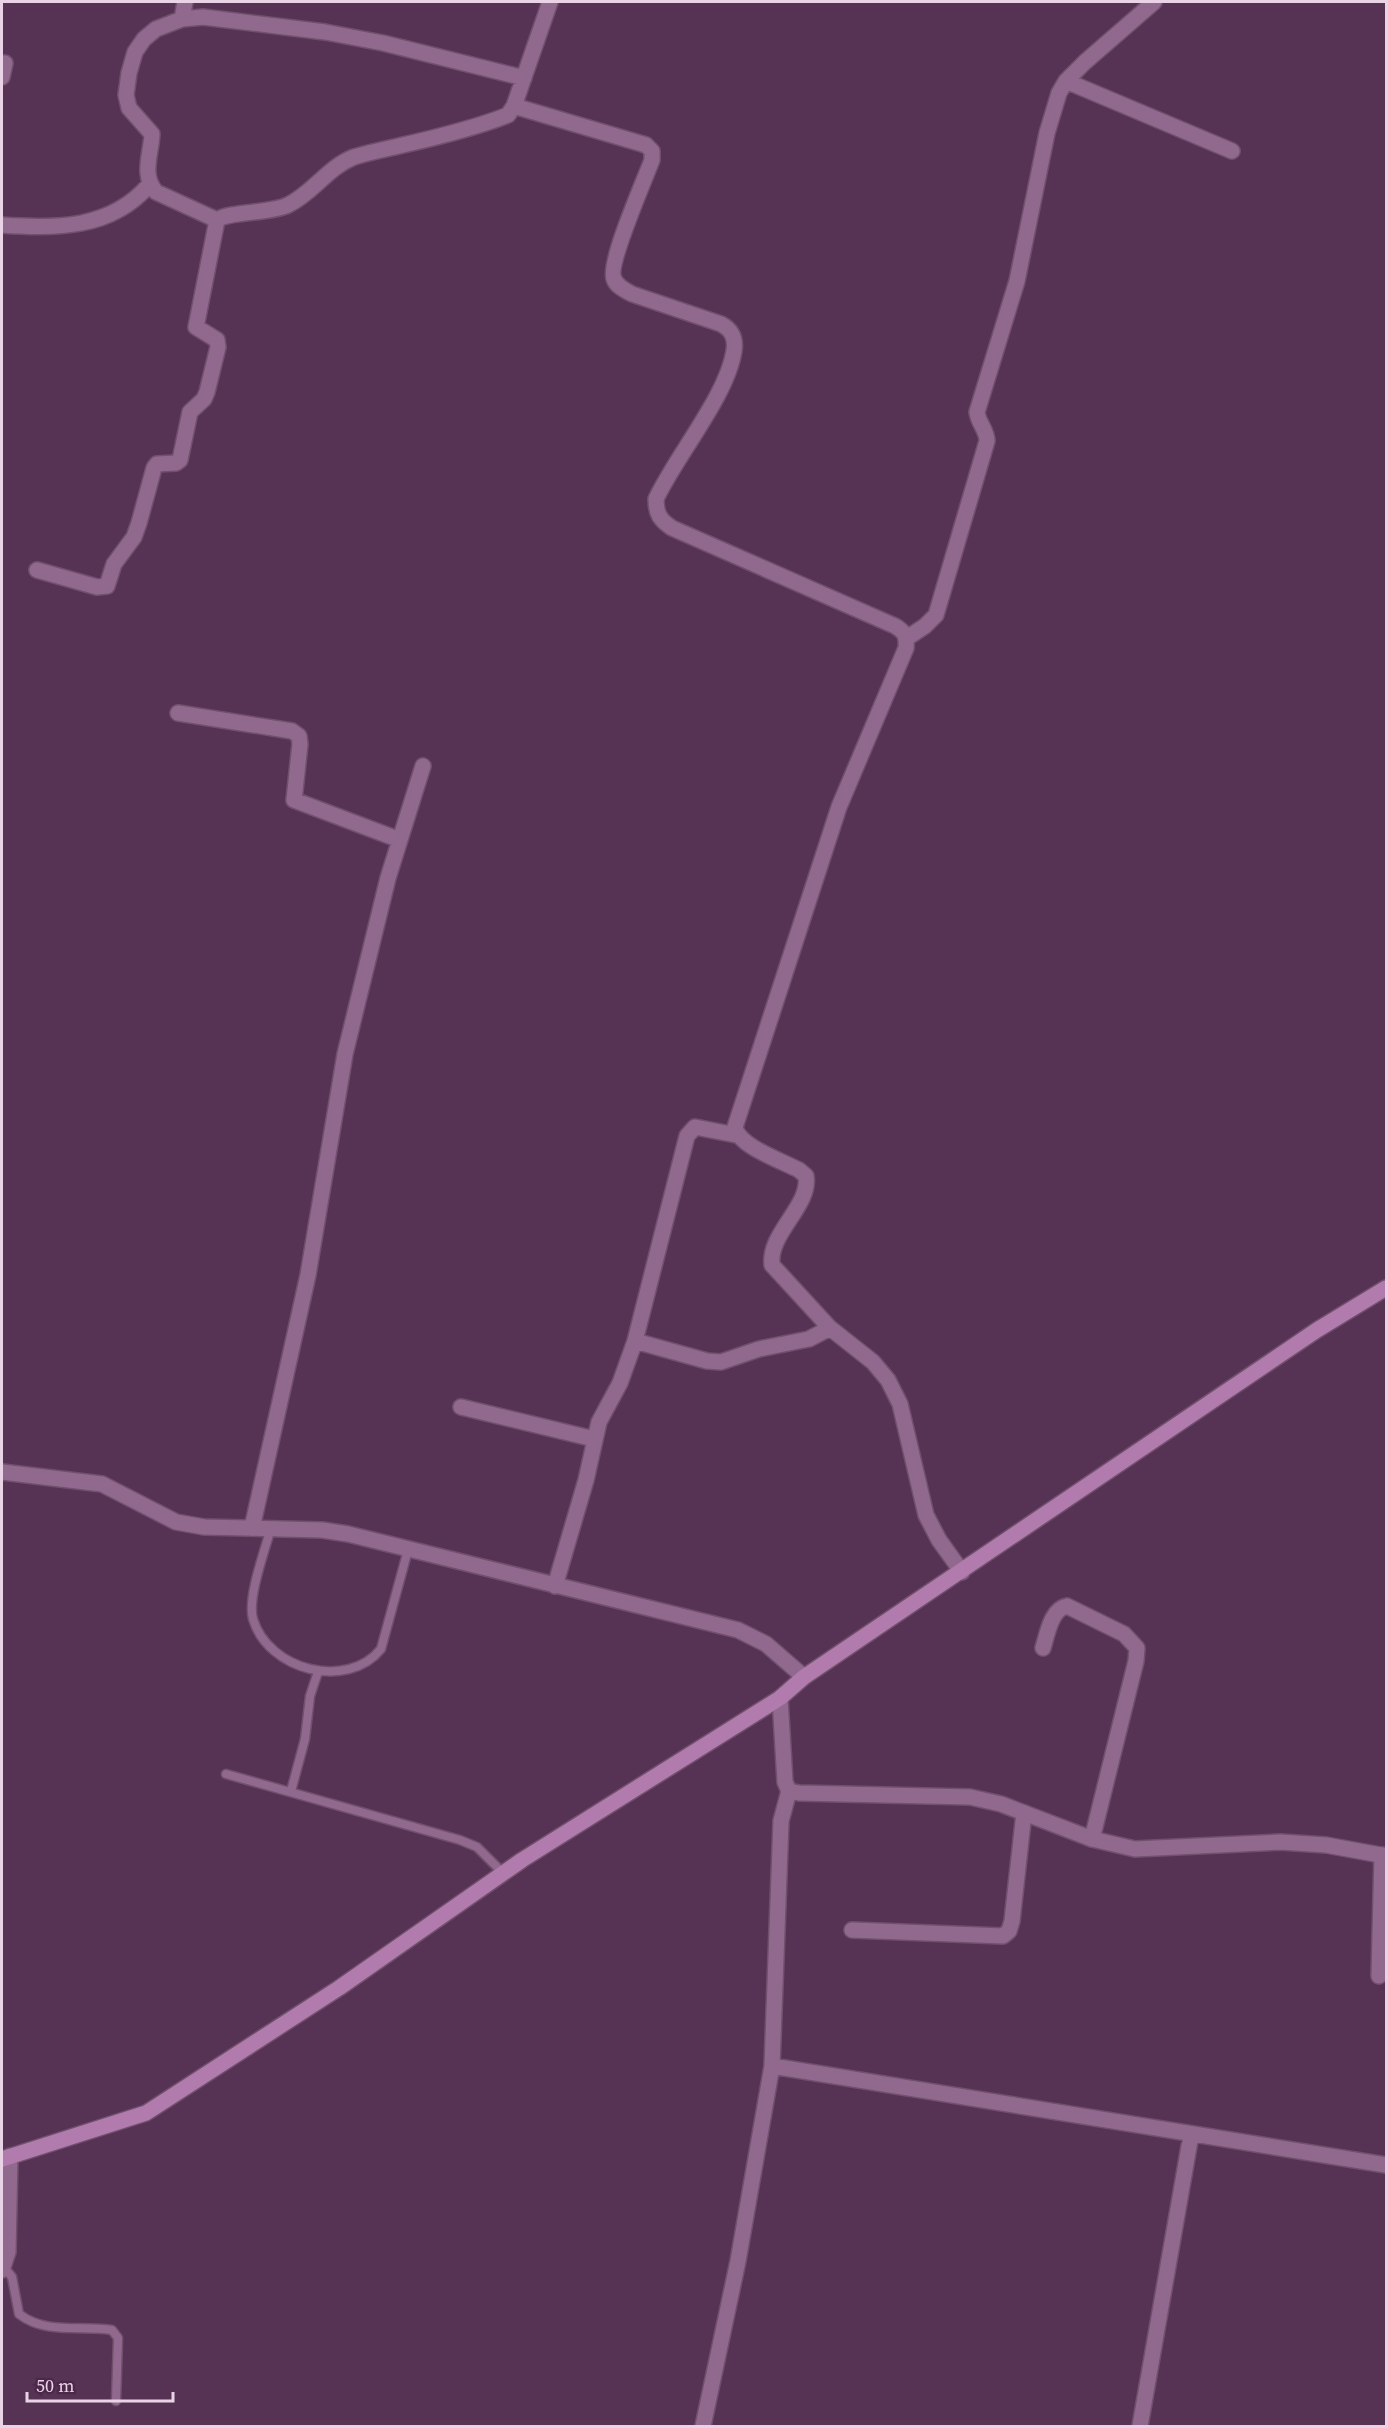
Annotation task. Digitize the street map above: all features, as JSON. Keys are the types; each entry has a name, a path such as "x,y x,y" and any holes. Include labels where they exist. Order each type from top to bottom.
{"main road":[{"path":"6,2158 146,2113 339,1988 503,1873 780,1698 804,1677 1317,1330 1386,1288"}],"street":[{"path":"182,19 185,2"},
{"path":"37,570 97,587 107,586 114,564 134,537 140,523 154,468 157,464 176,463 180,460 190,412 204,399 218,347 217,340 196,327 217,220 223,216 243,215 287,205 302,196 335,166 355,157 508,115 514,106 550,2"},
{"path":"907,638 936,615 944,596 987,441 987,433 978,419 977,412 1017,281 1047,133 1059,93 1066,81 1154,2"},
{"path":"217,220 156,192 149,185 147,176 152,134 129,108 126,95 135,52 144,39 156,29 182,19 203,17 325,32 383,43 524,78"},
{"path":"1066,81 1232,151"},
{"path":"514,106 646,145 652,151 652,160 613,267 613,278 618,286 632,294 721,324 730,330 734,339 734,351 729,369 656,499 656,510 660,520 672,528 895,626 907,638"},
{"path":"2,225 43,228 84,224 106,218 129,206 149,185"},
{"path":"736,1135 737,1117 839,807 906,648 907,638"},
{"path":"178,713 292,731 298,736 300,744 294,800 400,840"},
{"path":"252,1528 308,1275 345,1054 400,840 423,766"},
{"path":"555,1586 586,1480 599,1422 620,1383 635,1341 687,1136 695,1127 736,1135 744,1142 799,1170 806,1176 804,1193 773,1247 772,1264 830,1328 873,1362 888,1380 900,1404 926,1515 939,1540 962,1572"},
{"path":"635,1341 707,1361 721,1362 759,1349 809,1339 830,1328"},
{"path":"461,1407 594,1439"},
{"path":"2,1472 102,1484 176,1522 204,1527 322,1530 738,1630 766,1644 804,1677"},
{"path":"1043,1648 1055,1613 1060,1607 1067,1606 1124,1634 1133,1641 1137,1648 1136,1661 1092,1839"},
{"path":"703,2427 738,2261 772,2066 781,1821 789,1791 784,1782 780,1698"},
{"path":"789,1791 970,1797 1001,1804 1092,1839 1135,1849 1280,1842 1326,1845 1384,1855 1379,1976"},
{"path":"852,1930 1003,1936 1009,1930 1012,1921 1024,1813"},
{"path":"772,2066 1386,2165"},
{"path":"1140,2427 1191,2134"},
{"path":"3,2269 8,2252 6,2158"}],"lane":[{"path":"270,1528 253,1602 253,1618 261,1636 279,1654 297,1666 318,1672 342,1670 372,1661 381,1649 408,1550"},
{"path":"291,1791 305,1739 310,1696 318,1672"},
{"path":"226,1774 460,1840 477,1847 503,1873"},
{"path":"3,2269 12,2277 19,2314 28,2322 59,2329 112,2330 118,2338 116,2401"}]}
